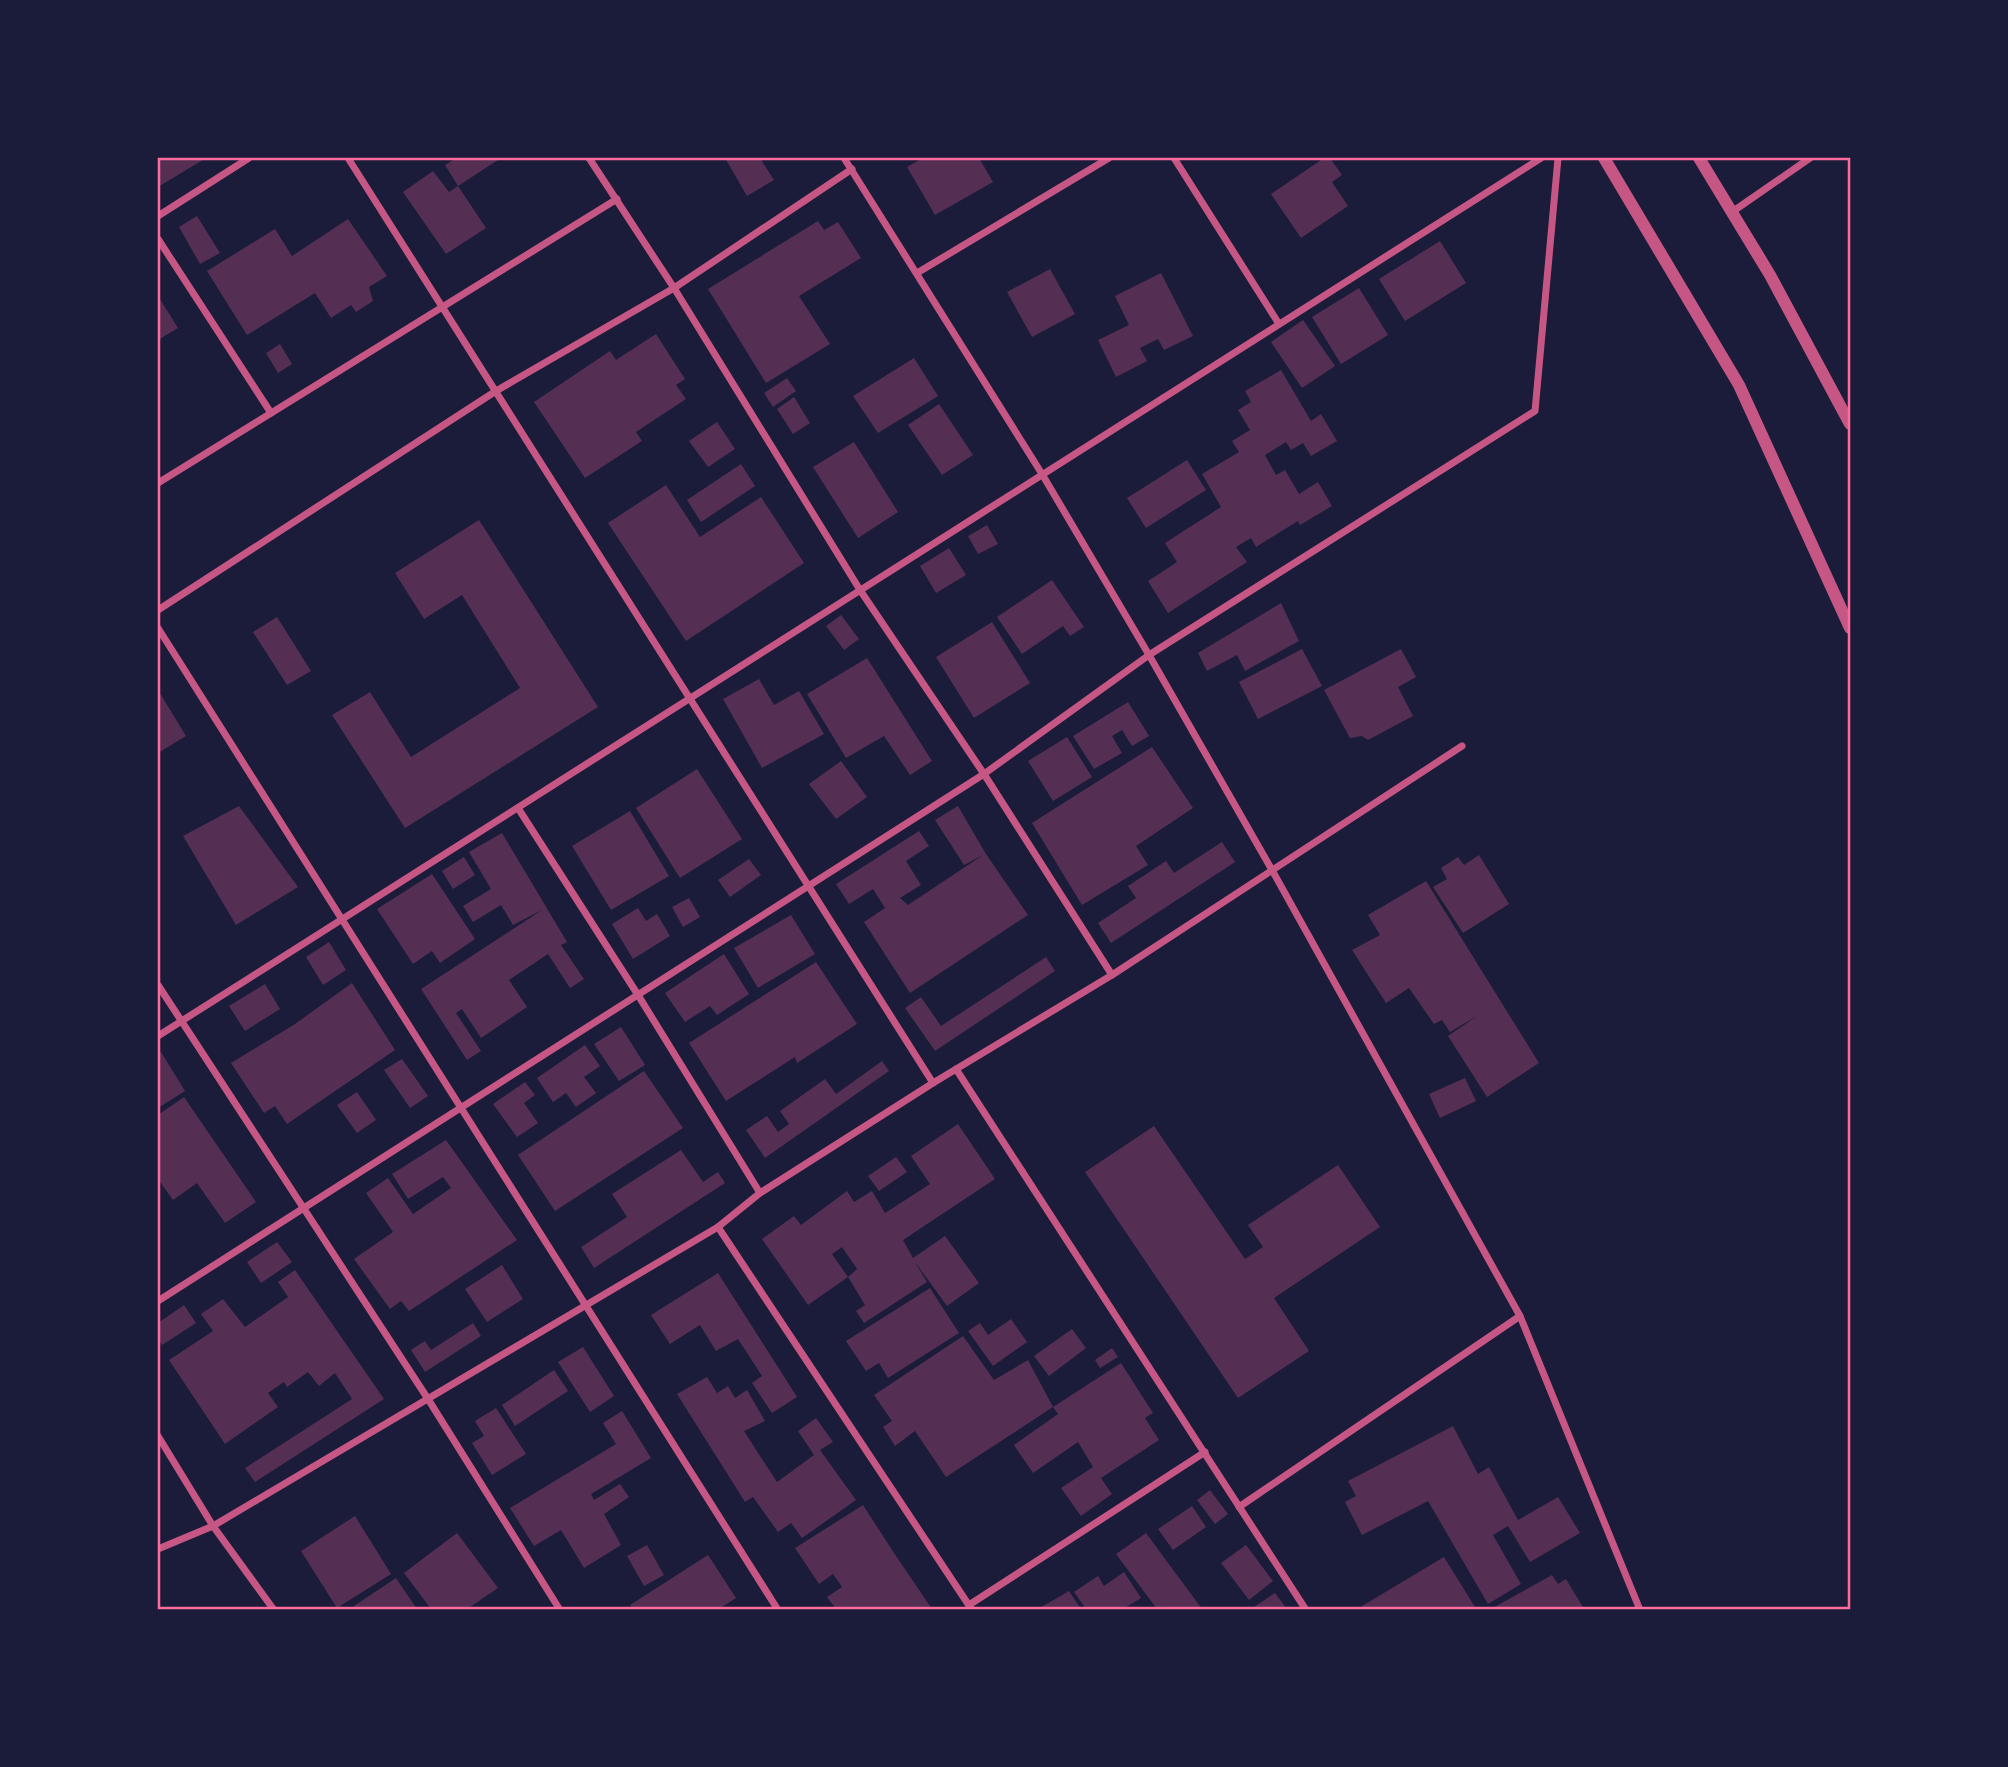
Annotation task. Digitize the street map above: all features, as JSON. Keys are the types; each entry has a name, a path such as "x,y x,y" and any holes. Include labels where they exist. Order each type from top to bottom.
{"street":[{"path":"158,216 249,158"},
{"path":"348,158 933,1083"},
{"path":"589,158 674,288 860,590 984,774 1112,975"},
{"path":"844,158 1042,474 1149,655 1520,1315 1640,1609"},
{"path":"917,273 1109,158"},
{"path":"1174,158 1279,324"},
{"path":"158,1036 1541,158"},
{"path":"158,1301 984,774 1149,655 1535,411 1558,158"},
{"path":"1604,158 1739,385 1850,628"},
{"path":"1699,158 1770,275 1850,424"},
{"path":"1732,212 1810,158"},
{"path":"158,610 496,391 674,288 852,169"},
{"path":"158,483 617,199"},
{"path":"158,239 271,413"},
{"path":"158,628 778,1609"},
{"path":"158,1549 214,1526 718,1227 761,1194 933,1083 1112,975 1462,746"},
{"path":"518,807 761,1194"},
{"path":"158,985 428,1399 561,1609"},
{"path":"956,1069 1306,1609"},
{"path":"718,1227 971,1607 1205,1452"},
{"path":"1239,1507 1520,1315"},
{"path":"158,1436 214,1526 274,1609"}],"building":[{"path":"206,158 158,187 158,159"},
{"path":"456,158 501,158 458,186 445,165"},
{"path":"725,158 760,158 774,180 747,196"},
{"path":"923,158 979,158 993,182 935,215 907,167"},
{"path":"1324,158 1330,158 1342,175 1332,182 1348,206 1301,238 1271,194"},
{"path":"433,171 449,192 458,186 486,228 446,254 403,192"},
{"path":"197,216 220,253 200,264 179,227"},
{"path":"348,219 387,276 369,287 373,301 356,312 351,305 331,318 315,293 247,335 207,271 275,229 292,256"},
{"path":"818,221 824,230 838,222 861,258 799,296 830,344 766,383 708,289"},
{"path":"1440,241 1466,283 1405,321 1379,279"},
{"path":"1050,269 1075,314 1032,337 1007,292"},
{"path":"1161,273 1193,336 1164,350 1158,339 1140,348 1147,361 1116,377 1098,340 1129,325 1115,296"},
{"path":"1359,288 1388,335 1341,364 1312,317"},
{"path":"158,296 178,328 158,340"},
{"path":"1303,320 1335,366 1302,388 1271,342"},
{"path":"656,334 685,379 676,385 686,399 636,432 642,441 585,478 534,402 610,351 616,360"},
{"path":"280,344 292,364 278,373 266,353"},
{"path":"914,358 938,396 878,433 853,396"},
{"path":"1281,370 1311,421 1321,414 1337,441 1311,456 1303,443 1291,450 1286,442 1265,455 1276,475 1285,470 1299,494 1318,482 1332,506 1300,525 1298,521 1256,547 1251,538 1236,547 1247,562 1168,613 1148,581 1177,562 1165,543 1221,507 1202,474 1239,452 1232,441 1250,430 1238,410 1251,402 1245,391"},
{"path":"787,378 796,391 773,407 764,393"},
{"path":"794,397 810,423 793,434 777,409"},
{"path":"939,404 973,455 942,475 908,425"},
{"path":"717,422 735,449 708,467 689,441"},
{"path":"854,442 898,512 858,538 813,467"},
{"path":"1187,460 1206,490 1146,528 1127,498"},
{"path":"741,464 755,486 701,522 687,500"},
{"path":"666,485 700,537 761,497 804,563 686,641 608,523"},
{"path":"479,520 598,707 405,828 332,715 370,692 411,757 520,688 462,595 424,619 395,573"},
{"path":"987,525 998,544 978,554 968,536"},
{"path":"949,548 966,575 936,593 920,566"},
{"path":"1052,580 1084,627 1070,636 1063,626 1022,654 997,617"},
{"path":"1281,603 1299,641 1245,671 1237,655 1207,671 1198,653"},
{"path":"841,615 859,639 844,650 826,626"},
{"path":"277,617 311,671 287,685 253,632"},
{"path":"992,622 1030,683 974,718 936,657"},
{"path":"1302,649 1322,686 1258,719 1239,682"},
{"path":"1401,649 1416,677 1398,687 1413,716 1368,740 1362,736 1350,738 1324,690"},
{"path":"867,658 932,761 910,775 884,736 846,758 807,694"},
{"path":"759,679 774,705 799,691 824,734 762,768 723,699"},
{"path":"158,690 186,736 158,753"},
{"path":"1128,702 1149,736 1132,746 1122,730 1112,736 1122,753 1094,769 1073,736"},
{"path":"1067,737 1092,777 1053,801 1028,761"},
{"path":"1152,747 1193,808 1136,846 1148,865 1082,905 1032,823"},
{"path":"841,761 867,797 836,819 809,784"},
{"path":"697,769 742,839 680,878 636,808"},
{"path":"239,806 298,887 236,925 183,836"},
{"path":"958,806 986,854 1028,915 910,993 864,922 885,908 873,889 849,904 836,884 919,831 929,846 906,861 921,885 900,898 908,905 983,855 964,865 935,820"},
{"path":"630,811 669,876 611,910 572,846"},
{"path":"502,833 567,942 561,945 584,979 570,988 548,954 509,980 527,1007 481,1038 462,1009 456,1013 481,1051 467,1060 421,989 542,910 513,925 501,905 473,922 463,906 491,889 469,852"},
{"path":"1222,842 1235,862 1111,943 1098,923 1136,898 1128,886 1166,861 1174,873"},
{"path":"1479,855 1509,904 1463,933 1433,887 1447,879 1441,868 1458,857 1464,865"},
{"path":"464,857 475,875 453,889 442,871"},
{"path":"749,859 761,875 730,897 718,880"},
{"path":"432,874 475,939 440,963 432,951 413,964 377,909"},
{"path":"1426,881 1539,1063 1487,1097 1448,1036 1477,1016 1450,1032 1442,1020 1434,1024 1409,988 1386,1003 1352,950 1380,935 1368,915"},
{"path":"689,898 700,917 683,927 672,907"},
{"path":"638,908 646,921 657,914 670,936 633,959 612,924"},
{"path":"791,915 815,954 758,988 734,948"},
{"path":"329,942 346,970 323,985 306,957"},
{"path":"724,954 749,994 717,1015 710,1006 685,1022 665,993"},
{"path":"1046,957 1055,971 935,1051 905,1008 921,997 941,1026"},
{"path":"816,962 857,1024 797,1063 795,1057 726,1101 689,1043"},
{"path":"352,983 395,1050 287,1124 275,1106 264,1113 231,1063 295,1024"},
{"path":"265,984 280,1009 245,1031 229,1006"},
{"path":"621,1027 645,1065 619,1081 594,1044"},
{"path":"585,1045 600,1066 584,1077 596,1093 576,1107 566,1093 553,1102 537,1078"},
{"path":"161,1052 185,1091 158,1108 158,1054"},
{"path":"402,1059 428,1096 410,1108 384,1070"},
{"path":"882,1061 889,1071 765,1158 746,1130 767,1116 778,1132 789,1124 780,1111 825,1079 836,1094"},
{"path":"644,1071 683,1128 555,1211 518,1155"},
{"path":"1465,1078 1476,1101 1440,1118 1429,1094"},
{"path":"525,1082 535,1095 524,1103 538,1123 517,1137 493,1104"},
{"path":"357,1092 376,1120 357,1133 337,1105"},
{"path":"184,1097 256,1202 225,1223 197,1183 173,1200 158,1179 158,1115"},
{"path":"958,1124 995,1179 903,1240 913,1258 945,1236 979,1283 947,1306 915,1262 927,1282 864,1323 856,1311 865,1305 848,1277 808,1305 762,1239 794,1216 801,1225 847,1191 854,1202 872,1191 885,1213 930,1184 911,1156","holes":["842,1247 857,1269 848,1277 832,1254"]},
{"path":"1154,1126 1245,1259 1263,1247 1248,1225 1338,1165 1380,1227 1274,1298 1309,1351 1238,1398 1085,1172"},
{"path":"446,1140 517,1240 409,1311 401,1301 390,1309 354,1259 393,1232 366,1193 388,1178 413,1214 451,1188 443,1177 408,1199 392,1174"},
{"path":"681,1150 703,1182 718,1172 725,1183 594,1268 581,1247 627,1217 612,1194"},
{"path":"896,1157 907,1172 879,1191 868,1176"},
{"path":"277,1242 292,1262 261,1283 247,1262"},
{"path":"502,1265 523,1299 487,1322 465,1289"},
{"path":"295,1270 384,1399 255,1482 245,1468 352,1399 335,1373 319,1386 308,1372 287,1387 284,1382 268,1393 278,1407 225,1444 169,1360 213,1331 201,1314 223,1299 245,1327 288,1297 278,1282"},
{"path":"718,1273 797,1397 772,1413 752,1383 762,1376 738,1339 716,1351 700,1325 670,1344 651,1315"},
{"path":"930,1288 959,1333 888,1378 879,1363 866,1371 846,1341"},
{"path":"184,1305 196,1323 162,1345 158,1339 158,1323"},
{"path":"1011,1319 1027,1342 993,1366 968,1331 980,1323 988,1335"},
{"path":"473,1323 481,1336 425,1372 411,1350 425,1341 431,1350"},
{"path":"1072,1329 1086,1348 1049,1376 1034,1356"},
{"path":"963,1336 994,1380 1028,1360 1053,1407 946,1477 915,1431 895,1446 883,1427 892,1421 874,1395"},
{"path":"583,1347 614,1396 590,1412 558,1362"},
{"path":"1112,1348 1118,1357 1100,1368 1095,1360"},
{"path":"1121,1363 1153,1413 1145,1418 1159,1440 1101,1478 1112,1494 1081,1516 1061,1488 1093,1467 1078,1442 1033,1473 1014,1445 1058,1414 1053,1407"},
{"path":"554,1370 568,1391 515,1426 502,1405"},
{"path":"707,1377 717,1393 728,1386 735,1398 747,1390 765,1421 744,1431 777,1482 814,1455 798,1431 816,1418 833,1442 820,1450 856,1500 802,1538 791,1523 778,1532 753,1497 745,1502 677,1394"},
{"path":"496,1408 526,1454 492,1475 472,1443 484,1436 475,1421"},
{"path":"622,1411 651,1458 591,1494 594,1500 620,1484 629,1497 604,1514 621,1545 584,1568 561,1530 534,1546 510,1508 616,1444 603,1423"},
{"path":"1453,1426 1478,1474 1489,1467 1518,1520 1558,1497 1580,1533 1530,1562 1508,1526 1493,1535 1521,1584 1488,1604 1428,1501 1362,1535 1345,1502 1356,1496 1348,1481"},
{"path":"1210,1490 1228,1514 1215,1524 1197,1500"},
{"path":"863,1505 932,1609 836,1609 827,1597 842,1587 833,1574 819,1584 795,1548"},
{"path":"1192,1506 1206,1527 1173,1550 1158,1529"},
{"path":"355,1516 391,1574 337,1608 301,1551"},
{"path":"457,1533 498,1588 467,1609 431,1609 404,1573"},
{"path":"1146,1533 1202,1609 1157,1609 1116,1554"},
{"path":"647,1545 664,1575 644,1586 627,1556"},
{"path":"1246,1545 1273,1581 1249,1600 1221,1563"},
{"path":"708,1555 736,1598 719,1609 633,1609 630,1605"},
{"path":"1444,1557 1475,1607 1357,1609"},
{"path":"1124,1572 1141,1598 1123,1609 1086,1609 1074,1592 1098,1576 1104,1586"},
{"path":"1552,1575 1558,1584 1566,1579 1584,1609 1491,1609"},
{"path":"396,1578 417,1609 357,1609 354,1606"},
{"path":"1069,1591 1081,1609 1038,1609"},
{"path":"1275,1593 1287,1609 1255,1609 1254,1607"}]}
